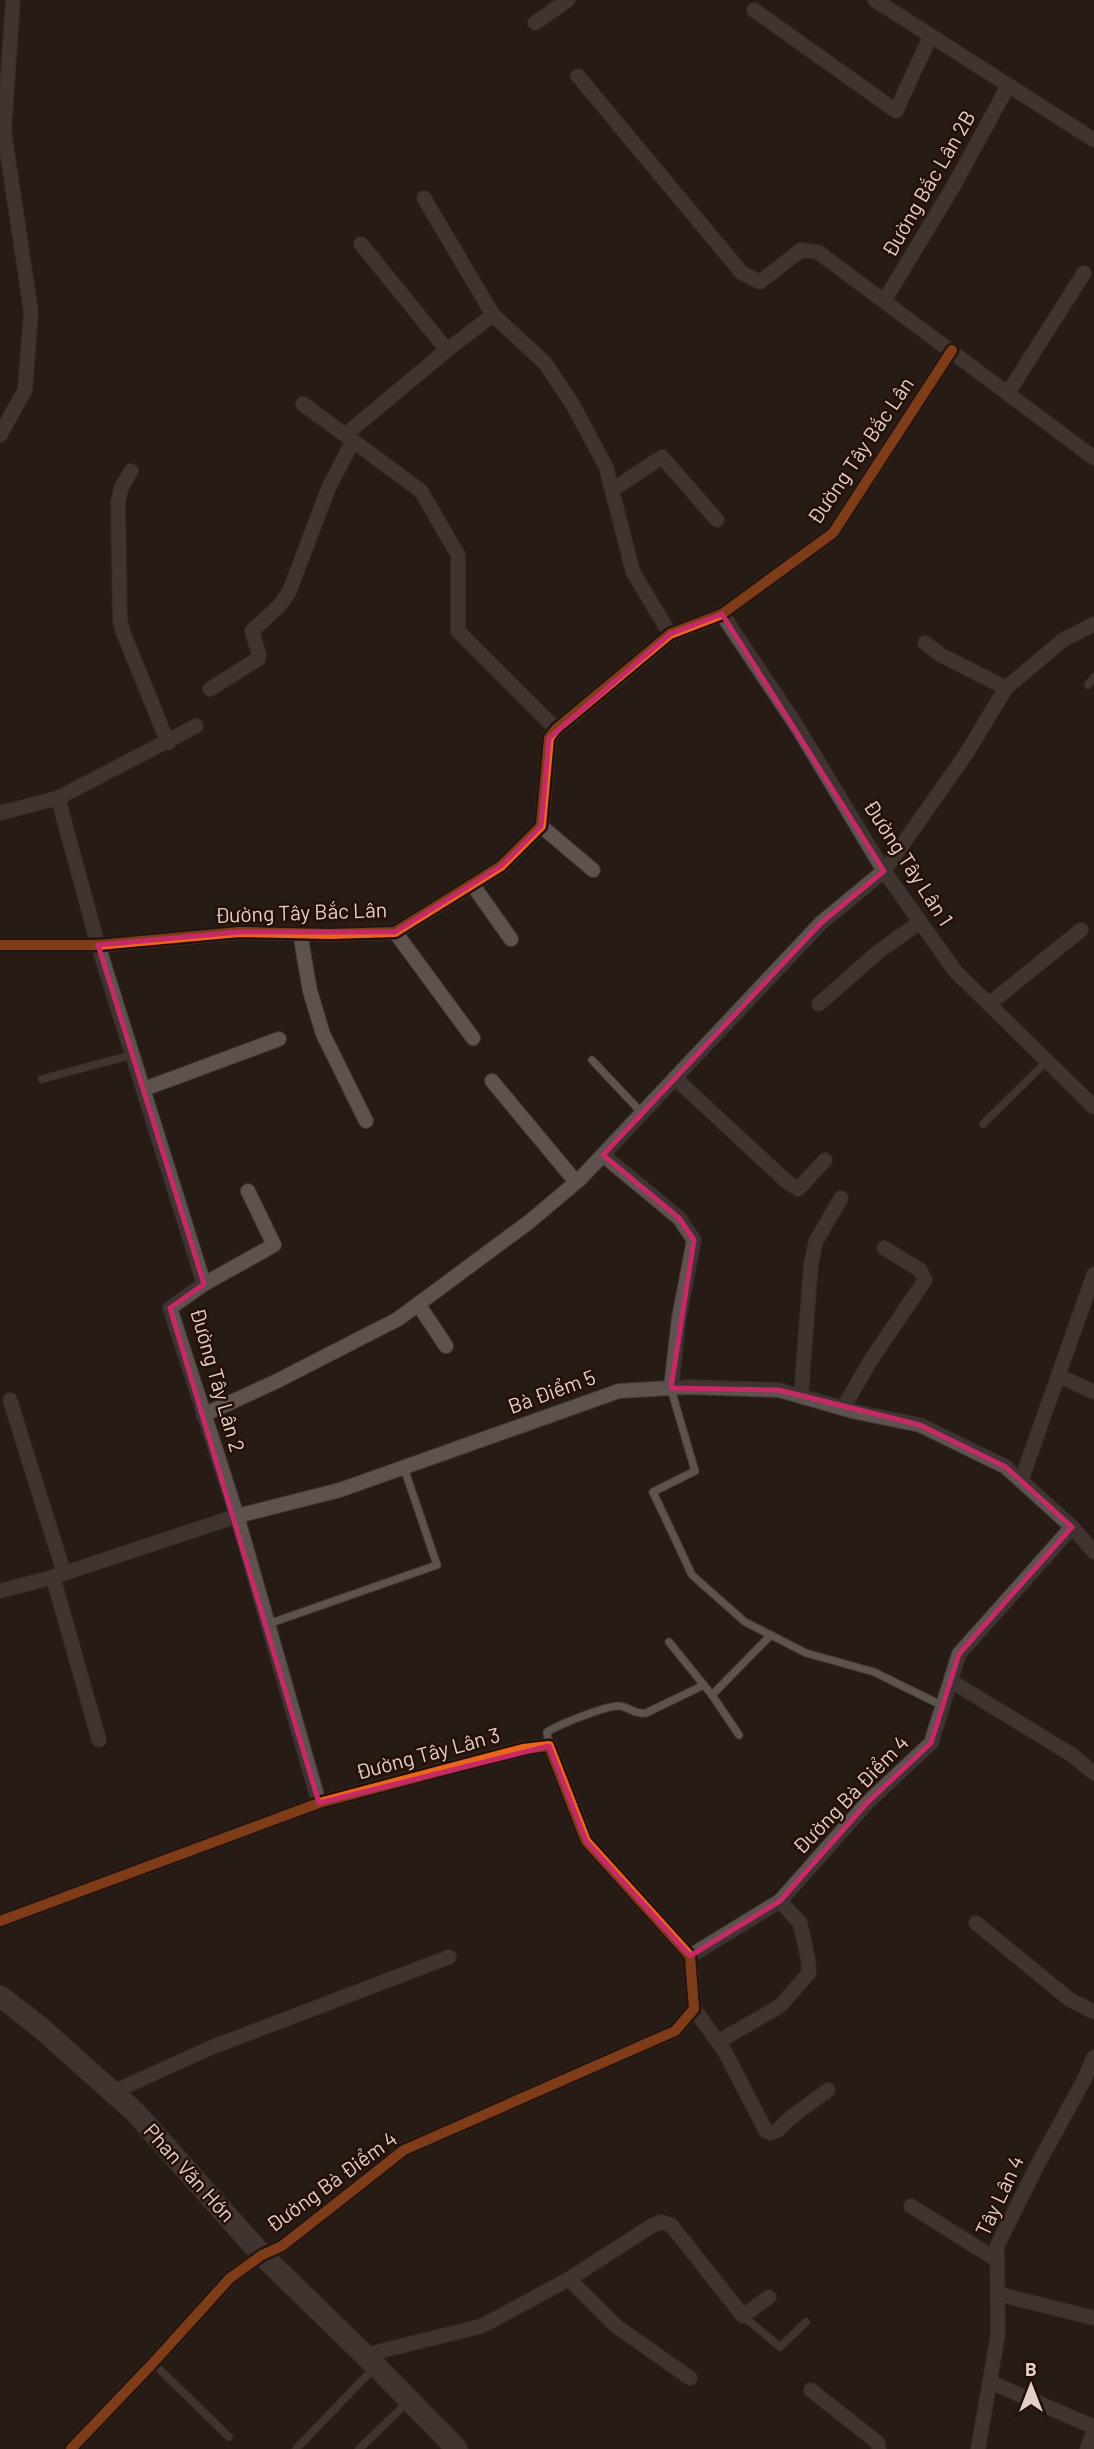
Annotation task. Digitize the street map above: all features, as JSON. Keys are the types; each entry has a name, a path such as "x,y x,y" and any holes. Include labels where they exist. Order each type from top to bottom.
{"main road":[{"name":"Phan Văn Hớn","path":"0,1996 41,2028 135,2112 262,2255 371,2360 457,2449"}],"street":[{"path":"0,435 24,390 31,312 5,131 13,0"},
{"path":"535,23 568,0"},
{"path":"875,0 1094,140"},
{"path":"754,10 897,111 930,37"},
{"path":"578,76 742,273 760,282 801,250 818,252 1094,458"},
{"name":"Đường Bắc Lân 2B","path":"884,301 953,187 1008,86"},
{"path":"424,198 494,315 545,363 573,405 606,467 633,572 670,634"},
{"path":"361,244 447,350"},
{"path":"1008,393 1084,273"},
{"path":"210,689 258,659 251,631 280,605 289,592 349,438 447,350 494,315"},
{"name":"Đường Tây Bắc Lân","path":"556,729 670,634 722,614 833,533 952,350"},
{"path":"303,404 421,491 458,555 458,631 556,729 549,738 541,826 593,870"},
{"path":"612,490 662,457 717,520"},
{"path":"131,471 121,488 118,502 120,620 125,639 169,743"},
{"name":"Đường Tây Lân 1","path":"722,614 797,728 884,872 955,971 1094,1107"},
{"path":"203,1415 275,1382 398,1318 529,1222 576,1182 821,923 884,872 966,754 1006,688 1063,640 1094,624"},
{"path":"925,643 940,655 1006,688"},
{"path":"0,813 58,798 169,743 196,726"},
{"name":"Đường Tây Lân 2","path":"58,798 98,946 204,1284 170,1308 237,1516 319,1803"},
{"name":"Đường Tây Bắc Lân","path":"0,945 98,946 239,932 395,932 501,866 541,826"},
{"path":"472,884 511,939"},
{"path":"819,1004 878,951 920,922"},
{"path":"989,1004 1082,930"},
{"path":"395,932 473,1038"},
{"path":"300,933 310,991 323,1034 366,1121"},
{"path":"144,1089 279,1039"},
{"path":"675,1078 797,1189 825,1160"},
{"path":"492,1081 576,1182"},
{"path":"603,1155 679,1219 694,1240 679,1318 671,1388"},
{"path":"204,1284 274,1245 248,1191"},
{"path":"801,1396 811,1264 816,1241 841,1198"},
{"path":"843,1408 869,1363 925,1280 920,1270 884,1248"},
{"path":"1021,1481 1094,1274"},
{"path":"418,1304 446,1346"},
{"path":"1059,1376 1094,1392"},
{"name":"Bà Điểm 5","path":"0,1591 59,1575 237,1516 340,1490 618,1391 671,1388 779,1390 920,1425 1006,1467 1072,1527 1094,1552"},
{"path":"10,1399 59,1575 99,1740"},
{"name":"Đường Bà Điểm 4","path":"690,1956 779,1902 867,1803 931,1743 959,1654 1072,1527"},
{"path":"951,1681 1072,1755 1094,1773"},
{"path":"549,1746 586,1840 690,1956 694,2008 718,2042 762,2125 769,2133 778,2130 828,2090"},
{"name":"Đường Tây Lân 3","path":"0,1921 319,1803 523,1749 549,1746"},
{"path":"718,2042 780,2006 809,1973 800,1923 779,1902"},
{"path":"976,1923 1069,1999 1094,2012"},
{"path":"113,2092 210,2048 449,1957"},
{"name":"Đường Bà Điểm 4","path":"71,2449 230,2278 262,2255 282,2246 404,2150 675,2031 694,2008"},
{"name":"Tây Lân 4","path":"978,2449 998,2334 997,2246 1094,2056"},
{"path":"911,2206 997,2260"},
{"path":"371,2360 482,2326 569,2279 653,2224 665,2222 671,2225 743,2315 769,2297"},
{"path":"569,2279 616,2326 691,2378"},
{"path":"998,2294 1094,2318"},
{"path":"990,2382 1094,2429 1087,2449"},
{"path":"811,2390 878,2443 879,2449"}],"lane":[{"path":"1088,685 1094,677"},
{"path":"42,1079 133,1055"},
{"path":"592,1060 642,1113"},
{"path":"983,1124 1047,1061"},
{"path":"671,1388 695,1471 653,1492 692,1574 745,1622 806,1653 874,1672 943,1706"},
{"path":"268,1624 436,1565 404,1467"},
{"path":"712,1695 771,1635"},
{"path":"669,1642 712,1695 739,1735"},
{"path":"549,1746 547,1732 556,1726 616,1706 639,1714 646,1713 704,1685"},
{"path":"743,2315 780,2347 806,2322"},
{"path":"296,2449 371,2360"},
{"path":"153,2363 229,2437"},
{"path":"359,2449 410,2400"}],"highlighted area":[{"path":"722,614 884,871 821,923 603,1155 679,1218 694,1240 671,1388 779,1390 920,1425 1006,1467 1072,1527 959,1654 931,1743 867,1803 780,1901 690,1956 586,1841 549,1746 319,1803 170,1308 204,1284 98,945 239,932 395,932 501,866 541,826 549,738 670,634"}],"cycle path":[{"path":"0,945 98,945 239,932 395,932 501,866 541,826 549,738 556,729 670,634 722,614 833,533 952,350"},
{"path":"0,1921 319,1803 523,1749 549,1746 586,1841 690,1956 694,2009 675,2031 404,2150 282,2246 262,2255 230,2278 71,2449"}]}
